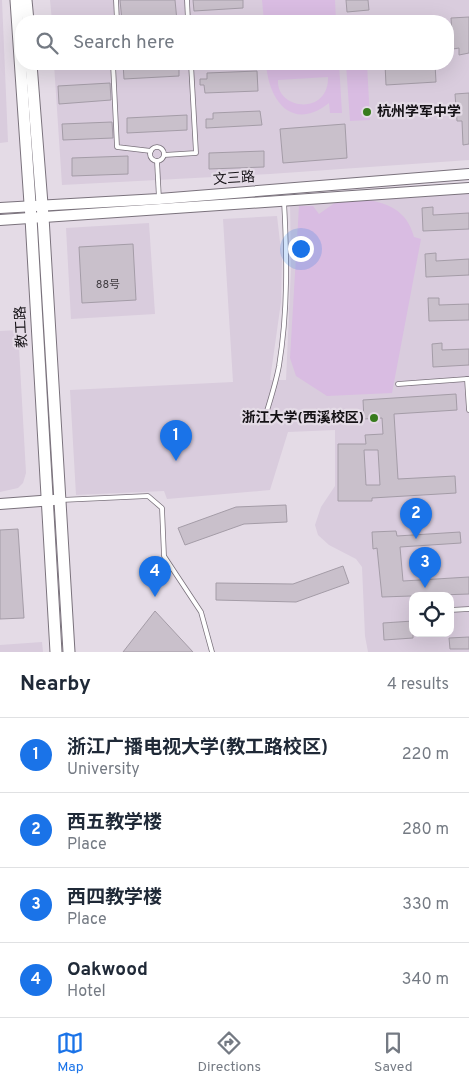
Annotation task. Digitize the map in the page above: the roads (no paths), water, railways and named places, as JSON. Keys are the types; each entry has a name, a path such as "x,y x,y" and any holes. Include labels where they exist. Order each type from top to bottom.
{"main road":[{"name":"教工路","path":"16,0 17,15"},
{"path":"26,0 27,15"},
{"name":"教工路","path":"23,70 37,218 69,652"},
{"name":"教工路","path":"31,70 36,206"},
{"name":"文三路","path":"0,220 284,194 469,174"},
{"name":"文三路","path":"0,208 159,199 469,188"},
{"name":"教工路","path":"37,218 46,501 56,652"},
{"path":"0,504 58,500"}],"lane":[{"path":"116,0 117,15"},
{"path":"187,0 188,15"},
{"path":"113,70 117,148 151,151 159,148 164,154"},
{"path":"164,154 196,153 191,70"},
{"path":"151,151 151,158 157,161 163,159 164,154"},
{"path":"157,161 159,199"},
{"path":"266,414 279,367 284,322 288,265 284,194"},
{"path":"398,384 468,379 469,410"},
{"path":"58,500 148,496 162,508 164,556 200,612 212,652"},
{"path":"454,610 469,609"}],"place":[{"name":"杭州学军中学","path":"367,112"},
{"name":"浙江大学(西溪校区)","path":"374,418"},
{"name":"浙江广播电视大学(教工路校区)","path":"176,461"},
{"name":"西五教学楼","path":"416,539"},
{"name":"西四教学楼","path":"425,588"},
{"name":"Oakwood","path":"155,597"}]}
